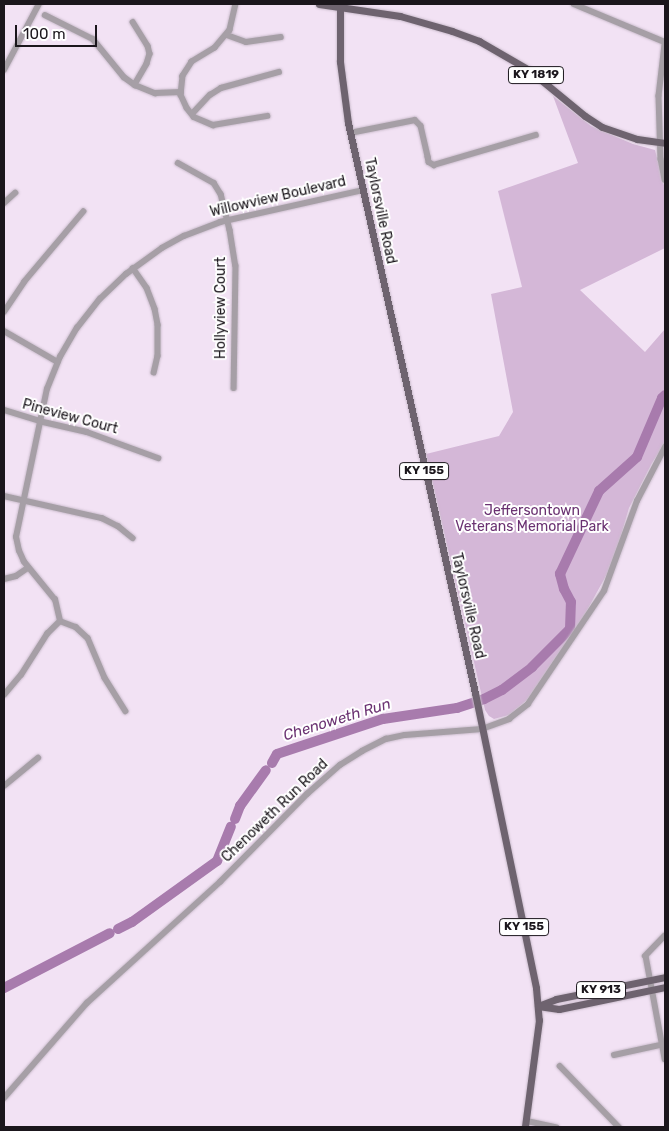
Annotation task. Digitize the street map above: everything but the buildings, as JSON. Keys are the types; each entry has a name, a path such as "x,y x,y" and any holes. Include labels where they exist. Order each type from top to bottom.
{"main road":[{"name":"KY 1819","path":"319,4 340,5 400,16 452,31 478,41 529,70 585,116 602,127 629,137 663,143"},
{"name":"Taylorsville Road","path":"340,5 340,62 350,133 475,693 534,972 539,1020 526,1124"},
{"name":"KY 913","path":"538,1006 556,998 665,977"},
{"name":"KY 913","path":"538,1006 559,1009 665,987"}],"street":[{"path":"4,70 39,4"},
{"path":"236,4 232,24 226,36 215,48 192,62 183,76 181,92 187,108 192,114 199,120 213,125 267,116"},
{"path":"574,4 665,44 659,96 665,180"},
{"path":"45,15 93,39 124,77 135,85 155,93 181,92"},
{"path":"133,22 148,46 150,54 147,64 135,85"},
{"path":"226,36 246,42 281,37"},
{"path":"192,114 210,95 221,88 279,72"},
{"path":"350,133 415,120 421,126 429,162 434,165 536,135"},
{"name":"Hollyview Court","path":"178,163 214,183 221,194 236,266 234,388"},
{"name":"Willowview Boulevard","path":"60,620 58,607 51,592 28,568 17,543 23,501 47,389 58,362 89,312 112,286 133,268 177,239 227,220 363,190"},
{"path":"4,203 15,193"},
{"path":"4,312 24,282 83,212"},
{"path":"133,268 147,288 155,309 158,325 158,356 154,372"},
{"path":"4,330 58,362"},
{"name":"Pineview Court","path":"4,410 39,421 86,432 158,458"},
{"name":"Chenoweth Run Road","path":"4,1098 87,1003 220,882 332,772 362,751 393,737 482,728 515,716 532,700 599,600 612,573 636,501 665,447"},
{"path":"4,496 102,518 118,526 133,538"},
{"path":"4,579 16,576 28,568"},
{"path":"4,695 21,675 46,634 60,620 76,627 88,638 105,678 126,711"},
{"path":"4,786 38,758"},
{"path":"665,936 646,956 664,1044 665,1059"},
{"path":"614,1054 664,1044"},
{"path":"560,1066 619,1127"},
{"path":"526,1124 556,1127"}],"green space":[{"name":"Jeffersontown Veterans Memorial Park","path":"553,96 591,126 633,144 655,150 665,189 665,248 580,290 645,352 665,329 665,443 652,463 629,508 613,563 585,614 527,700 509,715 494,719 485,710 426,454 499,436 513,412 491,294 522,287 498,191 578,163"}],"waterway":[{"name":"Chenoweth Run","path":"272,763 277,754 383,719 457,708 484,699 502,690 532,667 570,629 571,602 564,589 560,574 599,491 637,457 665,395"},
{"name":"Chenoweth Run","path":"235,819 240,806 266,770"},
{"name":"Chenoweth Run","path":"118,929 132,922 217,861 231,827"},
{"name":"Chenoweth Run","path":"4,988 110,933"}]}
